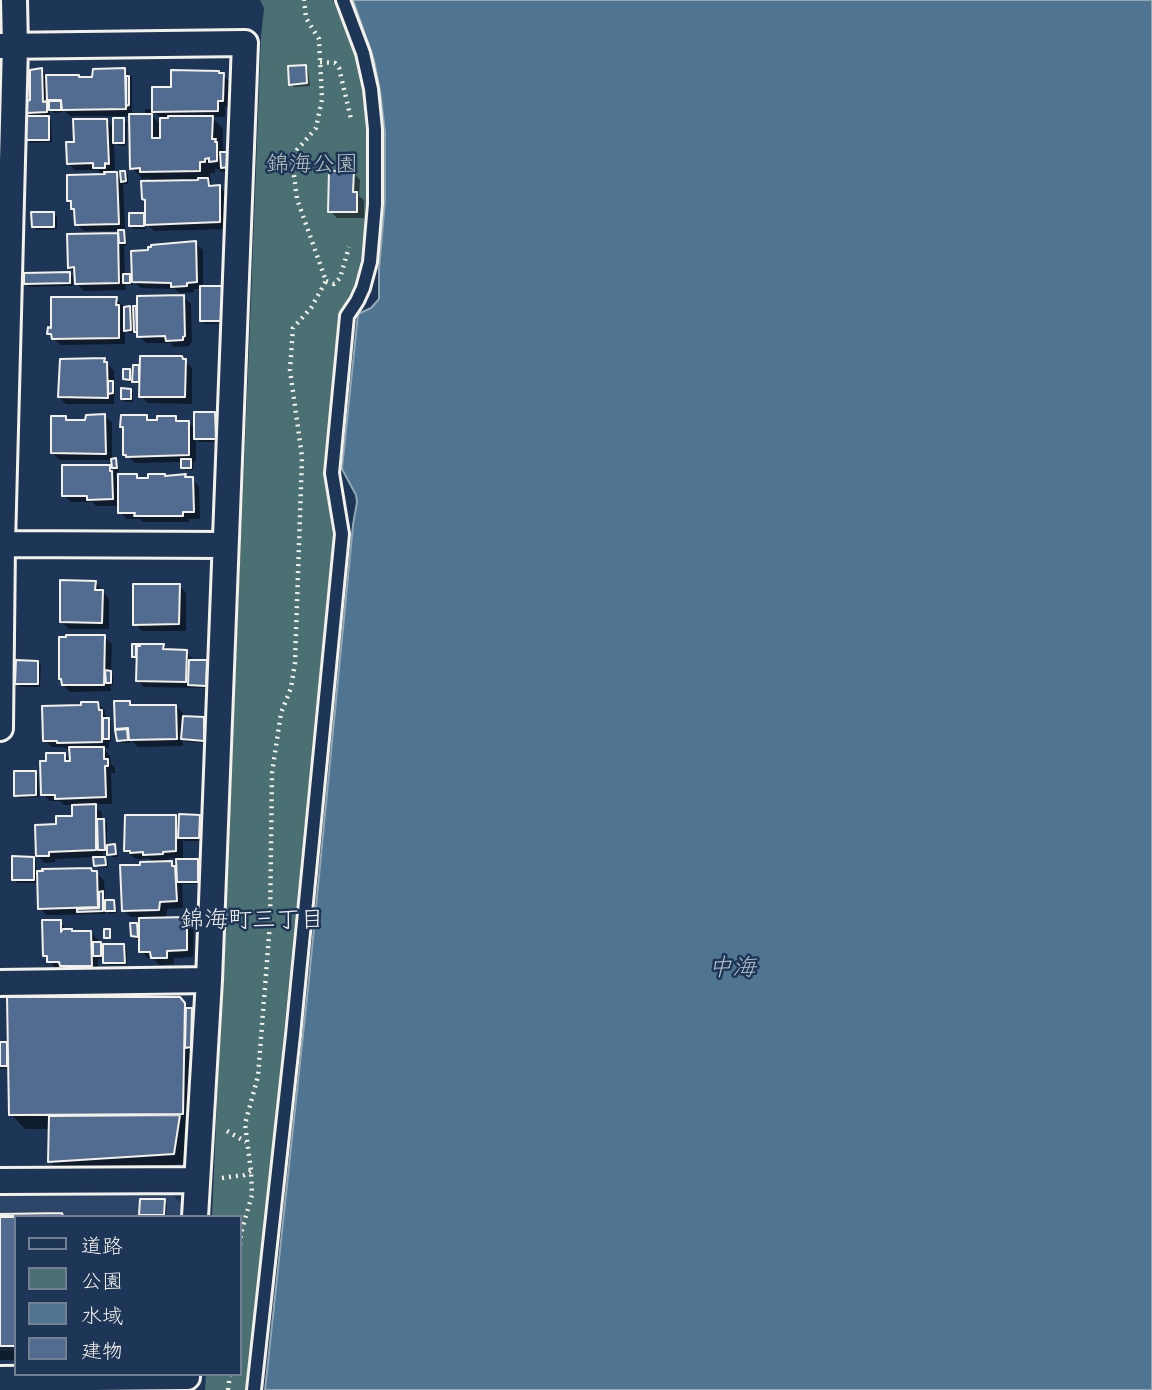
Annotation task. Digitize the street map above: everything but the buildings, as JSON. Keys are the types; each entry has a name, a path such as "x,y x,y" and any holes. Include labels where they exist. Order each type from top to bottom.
{"street":[{"path":"0,728 7,46 14,0"},
{"path":"7,46 245,43 209,980 195,1215"},
{"path":"1,544 225,545"},
{"path":"0,983 209,980"},
{"path":"0,1181 197,1180"},
{"path":"0,1379 187,1376"}],"lane":[{"path":"254,1390 293,1035 342,534 332,473 347,316 363,288 370,262 375,204 375,129 371,89 363,53 343,0"}],"path":[{"path":"242,1230 252,1195 245,1124 258,1076 269,937 272,773 281,713 291,688 295,663 302,457 290,370 293,328 311,308 326,281 303,222 292,160 316,128 323,99 318,39 306,18 304,0"},
{"path":"320,62 335,63 339,68 354,131"},
{"path":"326,281 334,284 340,278 349,244"}],"shaded area":[{"path":"169,1192 185,1207 185,1215 14,1215 14,1351 0,1351 0,1193"}],"green space":[{"name":"錦海公園","path":"260,0 333,0 353,49 363,94 368,157 360,267 356,283 338,316 324,473 333,537 246,1390 205,1390 206,1376 242,1376 242,1215 212,1215 264,8"}],"water":[{"name":"中海","path":"353,0 1152,0 1152,1390 265,1390 357,502 342,469 358,314 371,308 379,299 385,201 385,132 374,60"}],"district":[{"name":"錦海町三丁目","path":"252,920"}]}
